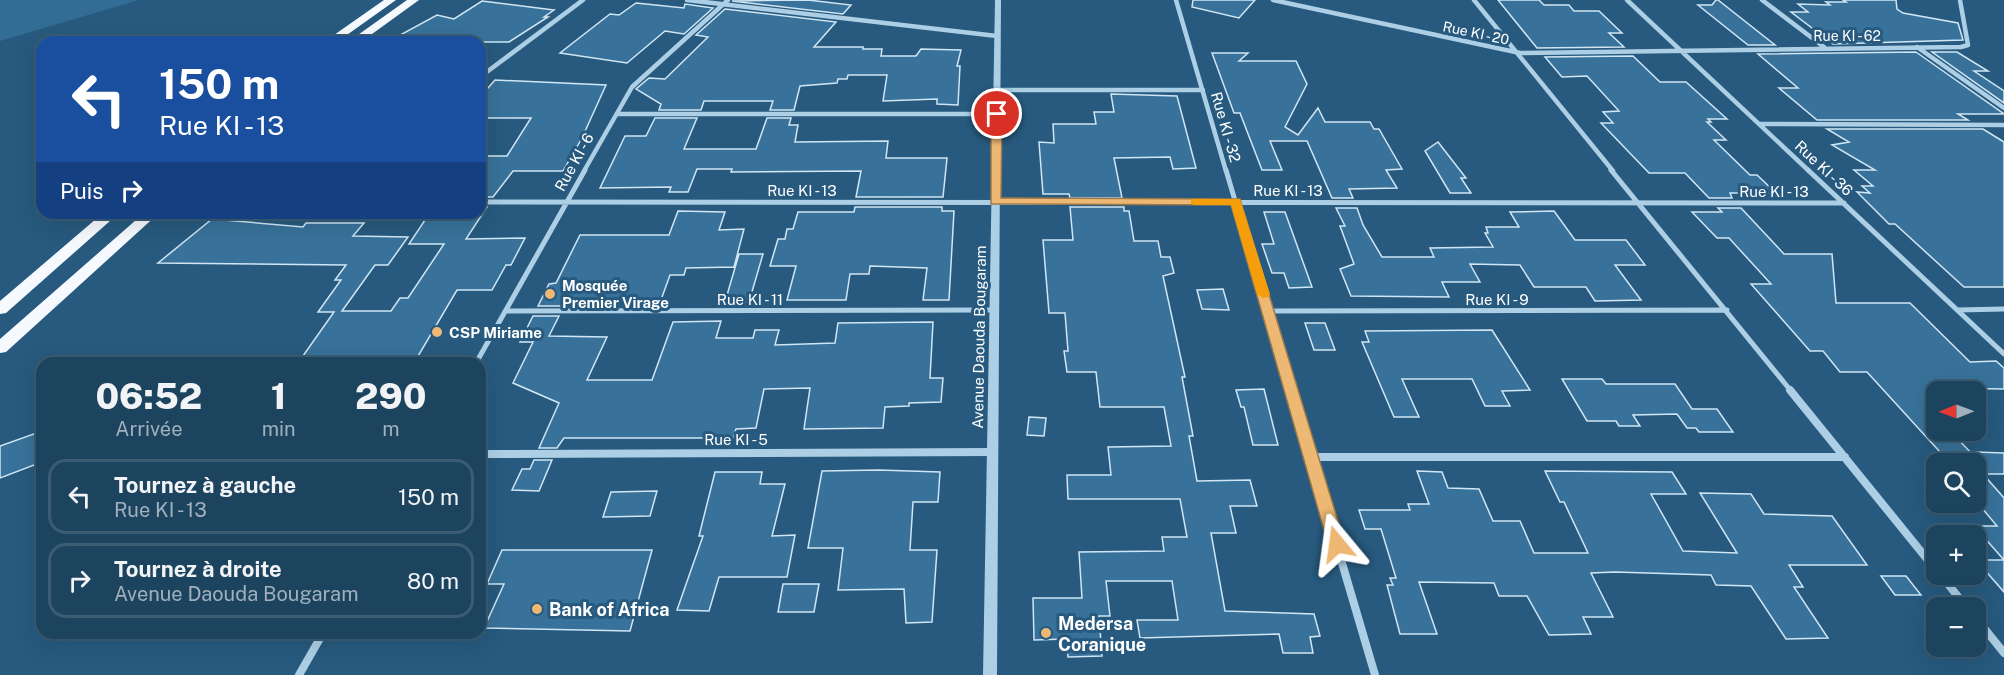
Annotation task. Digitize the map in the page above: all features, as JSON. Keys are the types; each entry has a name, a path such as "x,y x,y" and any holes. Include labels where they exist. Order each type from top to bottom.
{"highway":[{"path":"339,36 391,0"},
{"path":"363,36 414,0"},
{"path":"0,309 105,219"},
{"path":"0,348 145,219"}],"street":[{"path":"486,73 583,0"},
{"path":"687,0 726,2 997,36"},
{"name":"Avenue Daouda Bougaram","path":"990,675 998,0"},
{"name":"Rue KI - 32","path":"1176,0 1375,675"},
{"name":"Rue KI - 20","path":"1273,0 1520,53 1679,49"},
{"path":"1474,0 1641,202 1926,558"},
{"name":"Rue KI - 36","path":"1627,0 2004,354"},
{"path":"1762,0 1824,47"},
{"name":"Rue KI - 62","path":"1679,49 1961,48 1968,45 1959,0"},
{"name":"Rue KI - 6","path":"479,357 632,87 726,2"},
{"path":"1917,47 2004,108"},
{"path":"997,90 1203,90"},
{"path":"616,114 997,114"},
{"path":"1759,124 2004,125"},
{"name":"Rue KI - 13","path":"486,202 1844,203"},
{"path":"1958,310 2004,309"},
{"name":"Rue KI - 11","path":"505,311 994,310"},
{"name":"Rue KI - 9","path":"1268,311 1727,310"},
{"name":"Rue KI - 5","path":"486,454 993,452"},
{"path":"1311,457 1845,457"},
{"path":"1949,585 1958,597"},
{"path":"1986,630 2004,653"},
{"path":"299,675 320,639"}],"shaded area":[{"path":"0,0 139,0 0,41"}],"building":[{"path":"808,0 851,5 843,14 732,1"},
{"path":"1193,0 1255,0 1239,18 1192,7"},
{"path":"1498,0 1539,0 1544,5 1569,5 1574,11 1599,11 1622,33 1609,33 1624,47 1537,48"},
{"path":"1716,0 1775,45 1748,45 1698,5 1712,5"},
{"path":"1843,0 1896,0 1897,9 1903,13 1958,23 1963,40 1833,44 1791,12 1808,12 1798,4 1830,5 1826,2 1846,2"},
{"path":"482,1 554,10 544,17 548,17 509,42 486,42 486,36 402,34 437,15 454,19"},
{"path":"636,3 684,8 685,4 713,8 684,34 665,31 627,63 560,53 610,14 619,15"},
{"path":"725,9 836,22 814,47 882,49 881,56 916,56 921,49 961,50 957,66 960,66 958,105 937,104 937,99 883,101 887,75 848,75 847,79 838,79 837,83 800,86 794,110 770,110 773,101 704,101 701,110 659,110 661,104 636,89 649,78 665,79 708,37 696,35"},
{"path":"1916,52 2004,114 1958,114 1968,120 1817,120 1779,88 1798,88 1758,54"},
{"path":"1932,52 1957,52 1988,71 1974,71 2004,91 2004,103"},
{"path":"1212,53 1248,53 1239,61 1296,61 1307,84 1285,127 1298,135 1318,108 1325,122 1370,122 1374,129 1379,129 1402,169 1386,170 1397,188 1349,189 1353,198 1332,198 1307,141 1270,141 1282,170 1262,170 1240,113 1234,113"},
{"path":"1633,56 1660,82 1686,82 1727,119 1708,119 1711,122 1707,122 1726,140 1714,140 1750,175 1757,175 1776,193 1730,193 1732,198 1709,198 1685,173 1649,173 1601,123 1613,123 1603,112 1619,111 1587,76 1562,77 1545,57"},
{"path":"495,80 606,85 582,138 563,171 513,171 493,197 486,197 486,156 507,156 531,118 486,118 486,90"},
{"path":"1111,94 1177,96 1196,168 1173,169 1170,157 1114,158 1122,198 1070,198 1069,194 1043,194 1039,142 1054,143 1053,124 1096,124 1094,112 1114,112"},
{"path":"655,118 697,118 684,149 756,149 767,118 791,118 789,125 798,125 795,142 888,141 886,158 947,158 943,197 856,197 861,171 731,172 732,169 697,169 688,192 669,192 671,187 600,188 625,136 646,136"},
{"path":"1827,129 1983,129 2004,142 2004,287 1964,287 1895,224 1889,224 1857,192 1870,193 1862,186 1873,186 1854,170 1875,170 1832,145 1849,142"},
{"path":"1438,142 1466,178 1461,178 1471,193 1450,193 1425,151"},
{"path":"855,207 942,207 942,211 954,211 949,300 923,300 927,268 870,266 869,274 850,274 846,300 787,300 796,266 770,266 778,239 785,239 787,229 793,229 798,212 854,212"},
{"path":"1070,207 1124,207 1124,211 1129,211 1134,241 1158,241 1161,257 1170,257 1174,273 1163,276 1185,377 1182,377 1193,436 1189,436 1197,481 1250,480 1257,506 1230,506 1236,533 1211,533 1225,611 1314,614 1320,636 1310,637 1313,653 1283,653 1279,634 1140,638 1137,620 1178,620 1172,581 1106,581 1110,616 1099,616 1102,656 1068,657 1066,639 1034,640 1033,598 1082,598 1079,552 1164,551 1162,537 1187,537 1180,499 1068,499 1067,475 1111,475 1108,447 1171,446 1164,407 1100,407 1096,372 1067,372 1064,351 1068,351 1065,313 1049,313 1043,240 1073,240"},
{"path":"1336,208 1357,208 1363,225 1382,257 1434,257 1430,248 1493,247 1485,233 1488,233 1486,227 1519,227 1510,212 1554,211 1575,240 1626,240 1645,265 1615,265 1641,300 1595,301 1586,287 1534,287 1520,265 1470,264 1480,282 1442,282 1449,297 1351,296 1340,269 1354,264 1340,226 1345,226"},
{"path":"1718,208 1741,208 1784,254 1832,254 1836,303 1910,303 1970,362 1996,361 2004,368 2004,389 1986,389 1986,381 1926,381 1926,437 1867,372 1840,372 1823,351 1810,351 1751,284 1771,284 1729,238 1717,238 1692,212 1722,212"},
{"path":"678,211 725,212 719,230 744,229 734,267 686,268 684,275 670,275 661,300 565,301 563,306 538,306 549,284 556,283 580,235 669,235"},
{"path":"1264,212 1285,212 1312,287 1289,288 1284,273 1272,273 1262,244 1274,244"},
{"path":"212,219 303,227 306,223 364,223 353,236 408,237 388,265 375,265 342,311 391,311 400,298 408,298 444,244 409,244 425,220 479,219 466,239 525,238 511,265 506,265 492,290 457,290 418,357 302,357 334,312 318,312 341,280 335,280 346,265 158,263"},
{"path":"739,254 763,254 749,302 725,302"},
{"path":"1223,289 1229,310 1202,309 1197,290"},
{"path":"533,316 559,316 549,336 607,337 587,380 652,380 673,322 721,321 716,338 753,338 755,330 779,330 775,345 835,343 838,323 933,322 930,378 943,378 941,402 909,403 909,406 885,407 883,428 804,429 810,388 764,389 756,428 736,429 733,438 564,438 557,448 539,448 559,403 513,383 533,342 520,342"},
{"path":"1305,323 1325,323 1335,350 1314,350"},
{"path":"1492,330 1530,390 1502,391 1510,406 1485,406 1472,379 1402,379 1419,417 1394,417 1362,342 1369,342 1365,331"},
{"path":"1562,379 1602,379 1606,384 1675,384 1692,409 1717,409 1733,432 1699,432 1696,428 1687,428 1677,414 1633,415 1640,426 1619,426 1616,421 1587,421"},
{"path":"1264,389 1278,445 1253,445 1244,407 1241,407 1236,390"},
{"path":"1029,417 1046,418 1044,436 1027,435"},
{"path":"36,433 36,464 0,478 0,446"},
{"path":"1930,441 1960,441 1971,453 1941,453"},
{"path":"1976,452 2004,453 2004,474 1986,474 1986,453"},
{"path":"534,460 552,460 539,491 512,490 522,469 530,469"},
{"path":"822,471 940,472 938,502 913,502 910,550 937,550 932,622 906,623 904,589 838,590 843,548 808,548"},
{"path":"1417,471 1442,472 1448,488 1479,489 1493,521 1520,521 1534,553 1588,553 1564,502 1560,502 1545,471 1672,472 1686,494 1651,494 1683,551 1737,553 1700,493 1751,494 1764,514 1832,516 1867,565 1789,565 1803,587 1794,587 1828,638 1786,639 1751,586 1716,585 1711,575 1615,572 1591,573 1613,617 1583,617 1591,634 1549,635 1527,596 1499,596 1494,583 1419,582 1437,634 1400,634 1387,585 1393,585 1390,578 1396,578 1381,529 1365,529 1359,510 1410,510 1408,504 1429,504"},
{"path":"715,472 762,472 760,484 785,484 772,536 795,535 787,577 719,577 709,611 677,610 703,536 699,536"},
{"path":"1986,477 2004,498 2004,560 1986,540 1986,526 1997,526 1986,513"},
{"path":"657,491 650,516 603,517 611,492"},
{"path":"502,550 652,550 630,631 486,628 504,584 487,584"},
{"path":"1986,560 2004,560 2004,592 1986,571"},
{"path":"1881,576 1906,576 1921,595 1895,595"},
{"path":"783,584 819,584 814,612 778,612"}],"slow traffic":[{"path":"1195,201 1236,201 1263,294"}],"place":[{"name":"Mosquée Premier Virage","path":"550,294"},
{"name":"CSP Miriame","path":"437,332"},
{"name":"Bank of Africa","path":"537,609"},
{"name":"Medersa Coranique","path":"1046,633"}],"route":[{"path":"997,114 996,202 1236,201 1337,544"}]}
